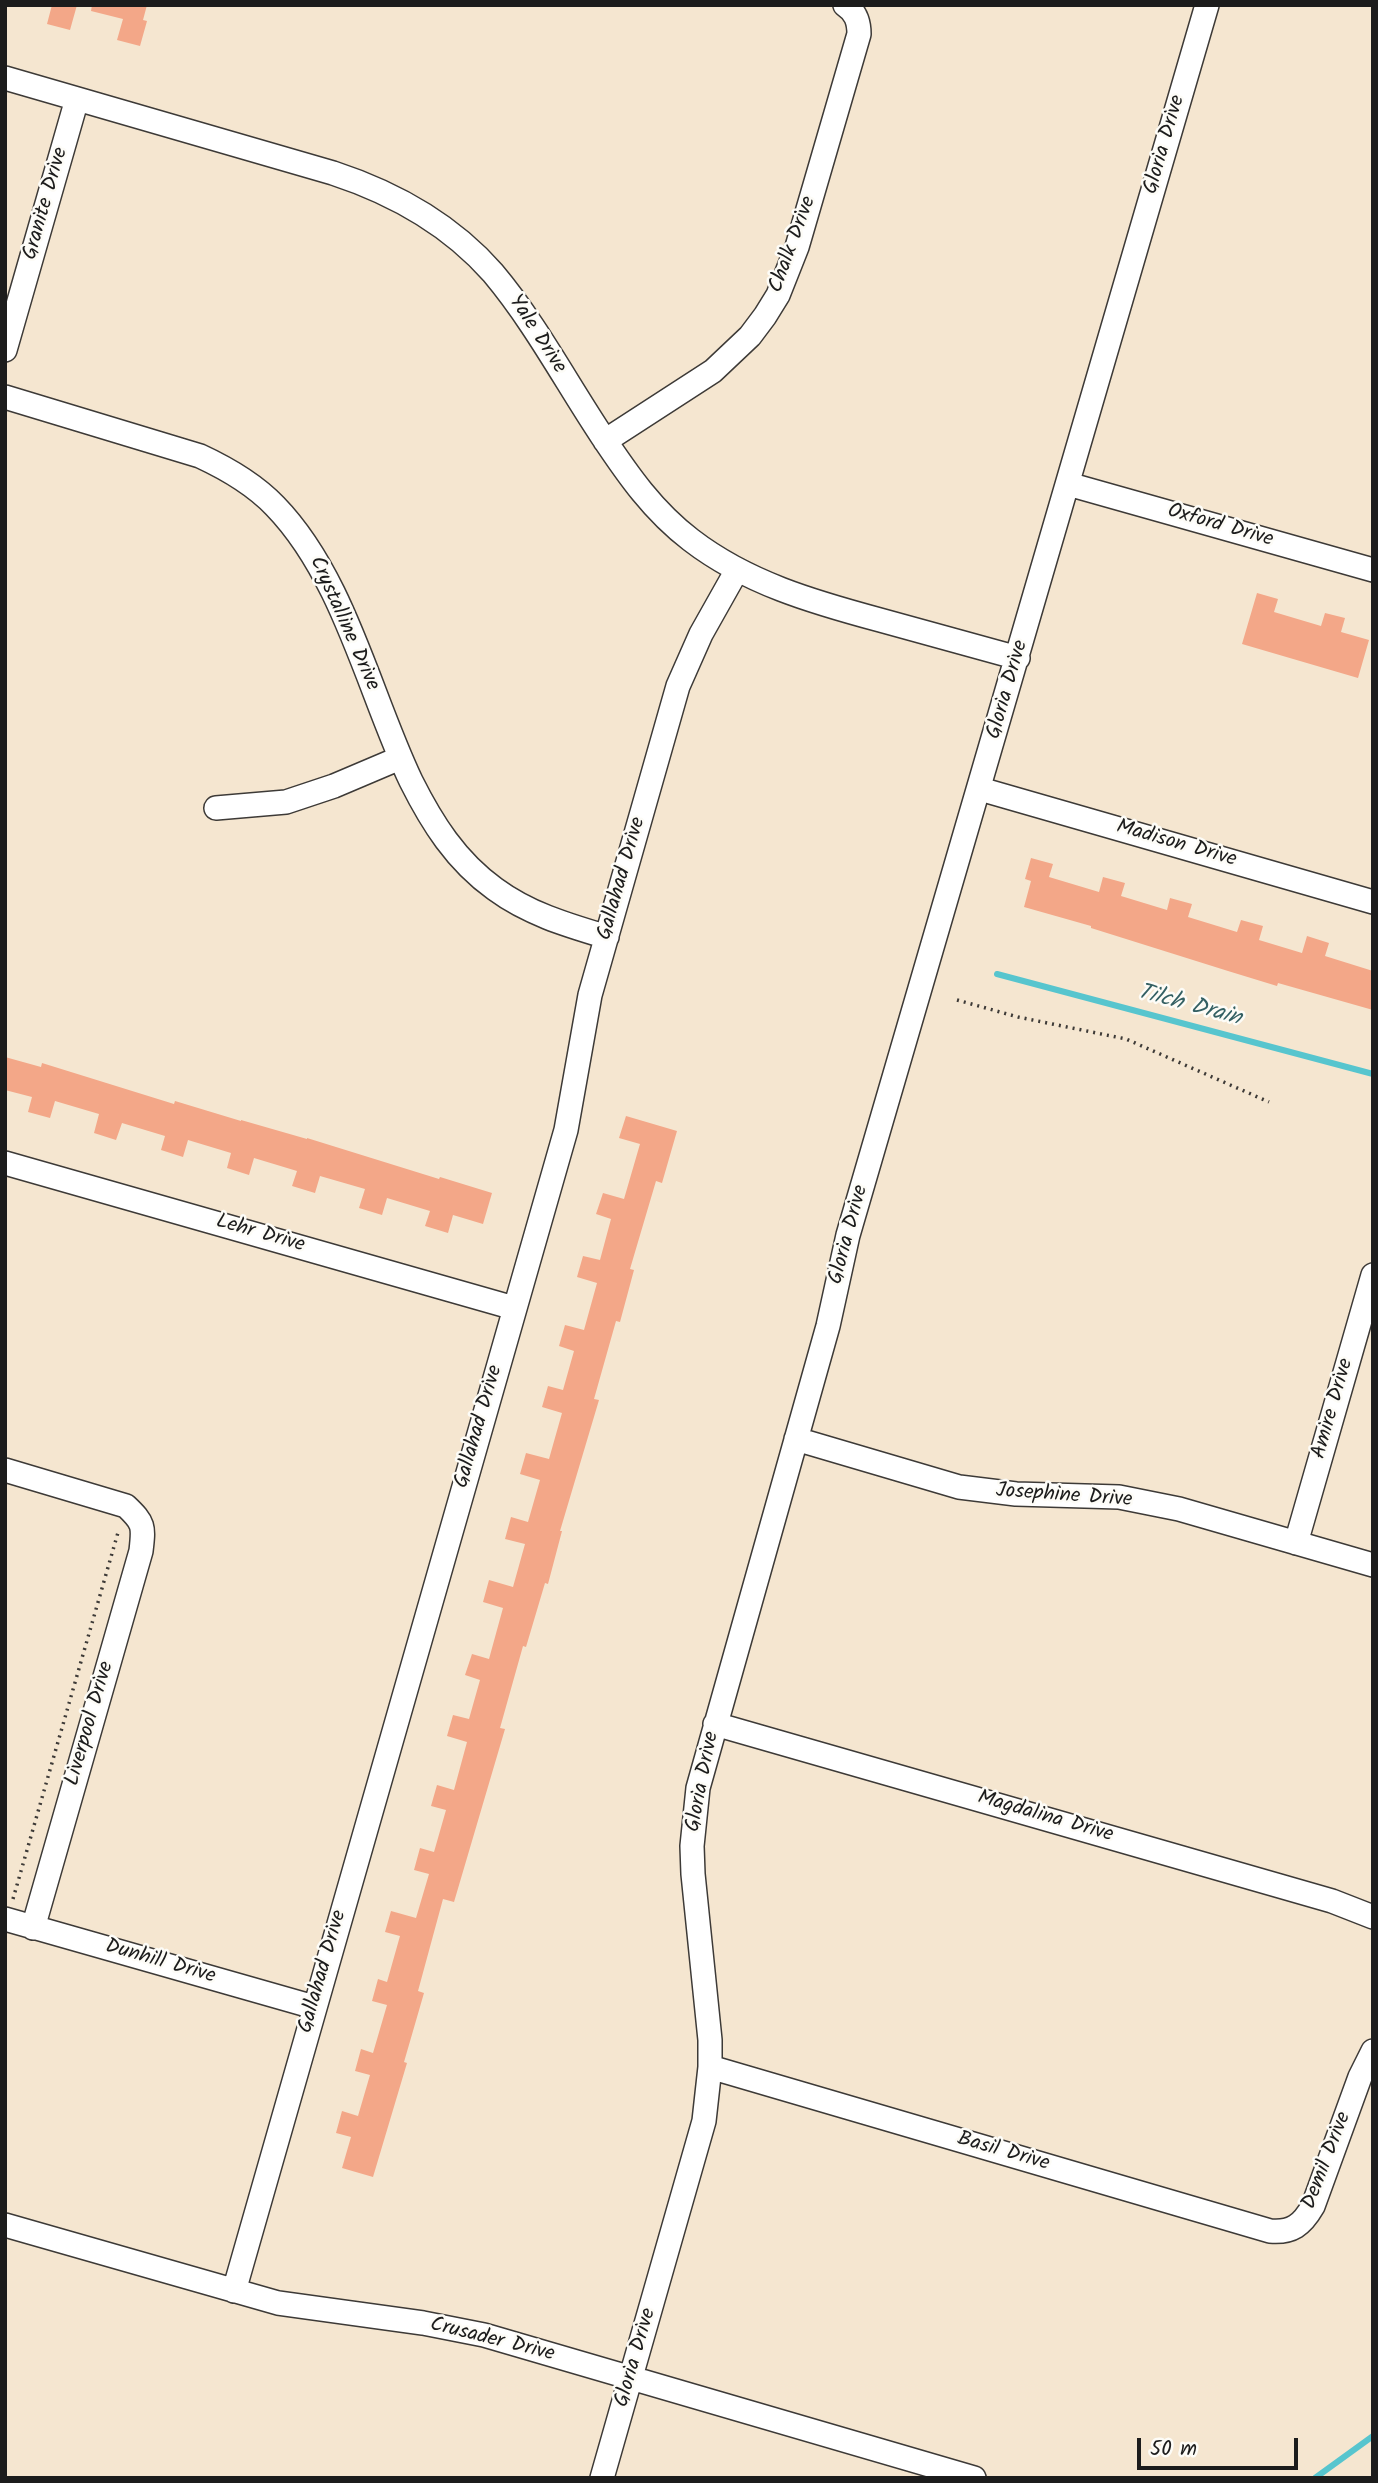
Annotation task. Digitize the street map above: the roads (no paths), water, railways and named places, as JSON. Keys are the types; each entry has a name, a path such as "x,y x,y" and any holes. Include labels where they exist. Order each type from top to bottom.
{"street":[{"name":"Gloria Drive","path":"601,2478 704,2120 710,2067 708,2003 692,1846 698,1788 828,1326 848,1235 1207,5"},
{"name":"Chalk Drive","path":"605,441 713,371 750,336 778,295 797,247 856,47 859,24 850,11"},
{"name":"Yale Drive","path":"5,78 381,190 429,218 472,253 510,295 644,496 666,519 699,546 737,570 786,593 1018,658"},
{"name":"Granite Drive","path":"5,350 77,99"},
{"name":"Crystalline Drive","path":"5,397 201,456 228,469 274,504 294,527 326,577 400,758 441,835 457,855 494,888 537,914 607,937"},
{"name":"Oxford Drive","path":"1068,484 1373,570"},
{"name":"Gallahad Drive","path":"234,2291 566,1130 584,1020 678,686 701,634 737,570"},
{"path":"216,808 286,802 334,786 400,758"},
{"name":"Madison Drive","path":"980,789 1373,902"},
{"name":"Lehr Drive","path":"5,1163 514,1308"},
{"name":"Amire Drive","path":"1296,1543 1373,1275"},
{"name":"Josephine Drive","path":"796,1439 959,1487 1016,1494 1119,1497 1179,1509 1373,1566"},
{"name":"Liverpool Drive","path":"5,1469 126,1506 130,1524 143,1535 141,1551 33,1927"},
{"name":"Magdalina Drive","path":"715,1724 1332,1901 1373,1917"},
{"name":"Dunhill Drive","path":"8,1912 33,1927 314,2007"},
{"name":"Demil Drive","path":"1295,2228 1306,2219 1312,2206 1360,2077 1373,2051"},
{"name":"Basil Drive","path":"710,2067 1270,2231 1283,2232 1295,2228"},
{"name":"Crusader Drive","path":"5,2225 234,2291 304,2308 453,2328 631,2377 974,2478"}],"waterway":[{"name":"Tilch Drain","path":"997,974 1373,1074"},
{"path":"1315,2478 1373,2436"}]}
